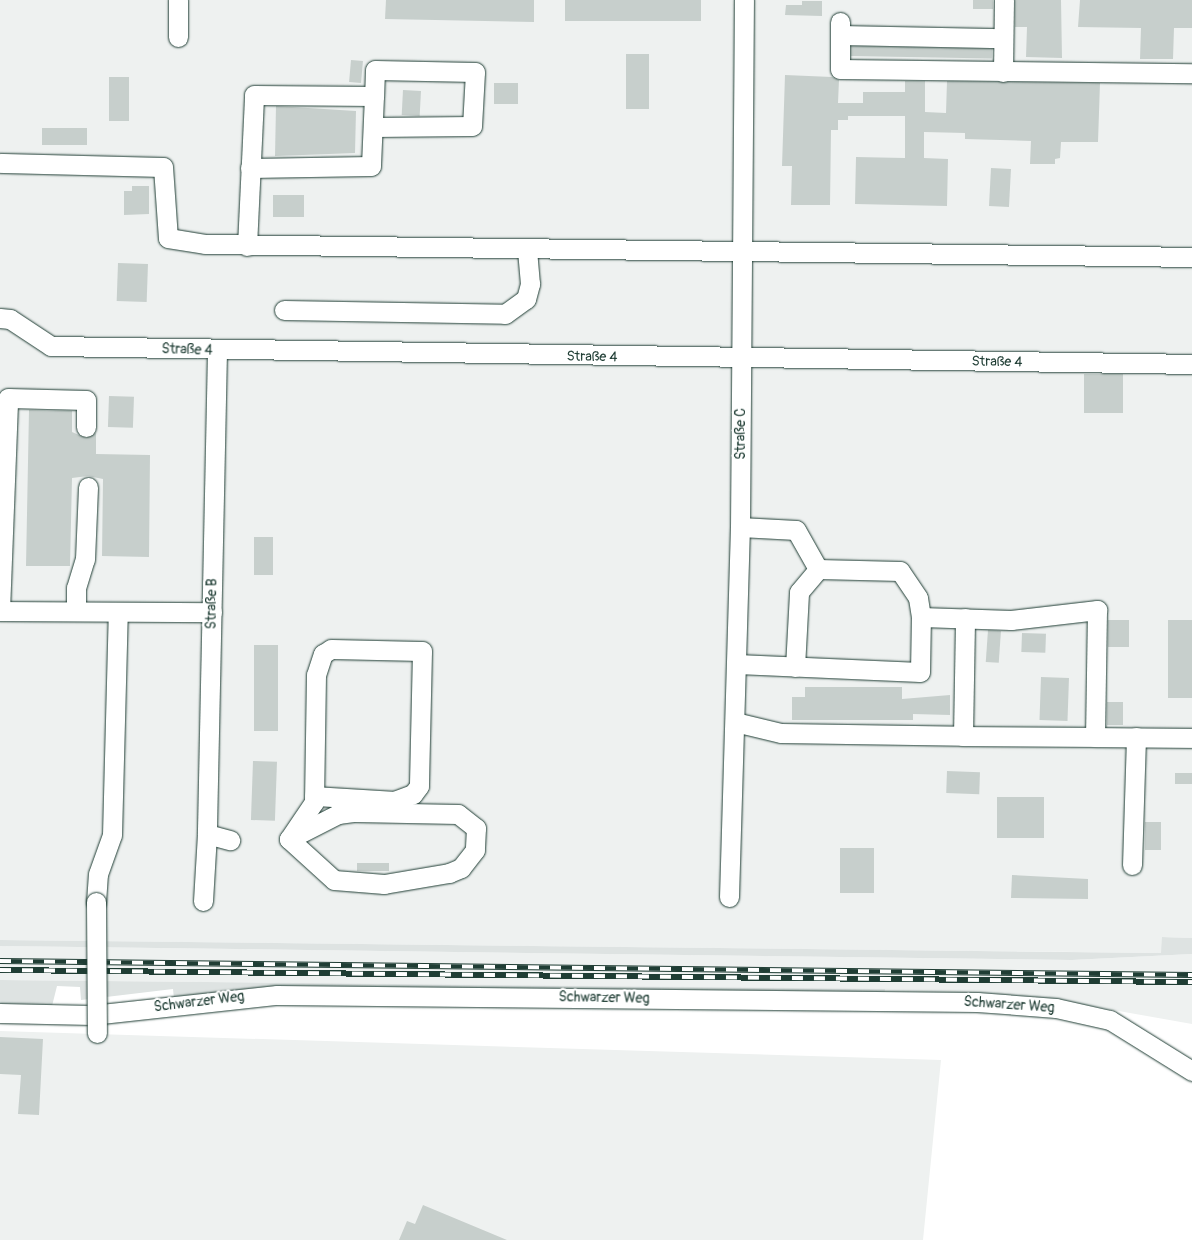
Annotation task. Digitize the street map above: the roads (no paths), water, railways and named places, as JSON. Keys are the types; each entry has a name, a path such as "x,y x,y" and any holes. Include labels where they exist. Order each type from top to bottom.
{"street":[{"path":"178,0 178,37"},
{"name":"Straße C","path":"729,897 732,867 740,527 744,0"},
{"path":"1003,72 1004,0"},
{"path":"1003,38 840,29 840,69 1192,73"},
{"path":"250,168 371,166 375,70 475,72 472,126 374,127"},
{"path":"247,246 254,95 374,96"},
{"path":"0,163 164,167 168,238 247,246 1192,257"},
{"path":"284,310 505,314 526,298 530,284 527,250"},
{"name":"Straße 4","path":"0,318 10,319 51,346 217,351 1192,364"},
{"name":"Straße B","path":"203,901 207,834 217,351"},
{"path":"86,427 86,400 8,398 0,610 212,612"},
{"path":"76,610 76,588 85,560 88,487"},
{"path":"740,527 796,530 818,569"},
{"path":"737,664 920,672 921,617 918,598 900,570 818,569"},
{"path":"795,667 799,592 818,569"},
{"path":"921,617 1011,620 1097,610 1095,737"},
{"path":"97,1033 96,902 98,874 112,836 118,612"},
{"path":"963,736 965,618"},
{"path":"289,839 314,796 316,675 323,654 331,649 422,651 419,786 414,794 394,802 314,796"},
{"path":"736,722 781,732 1192,738"},
{"path":"1132,866 1136,738"},
{"path":"355,812 458,814 469,818 476,839 472,857 461,868 384,884 334,880 289,839 331,817 355,812"},
{"path":"207,834 230,840"},
{"name":"Schwarzer Weg","path":"0,1013 92,1015 277,995 977,1002 1056,1008 1110,1020 1192,1070"}],"railway":[{"path":"0,961 1192,975"},
{"path":"0,970 1192,982"}]}
